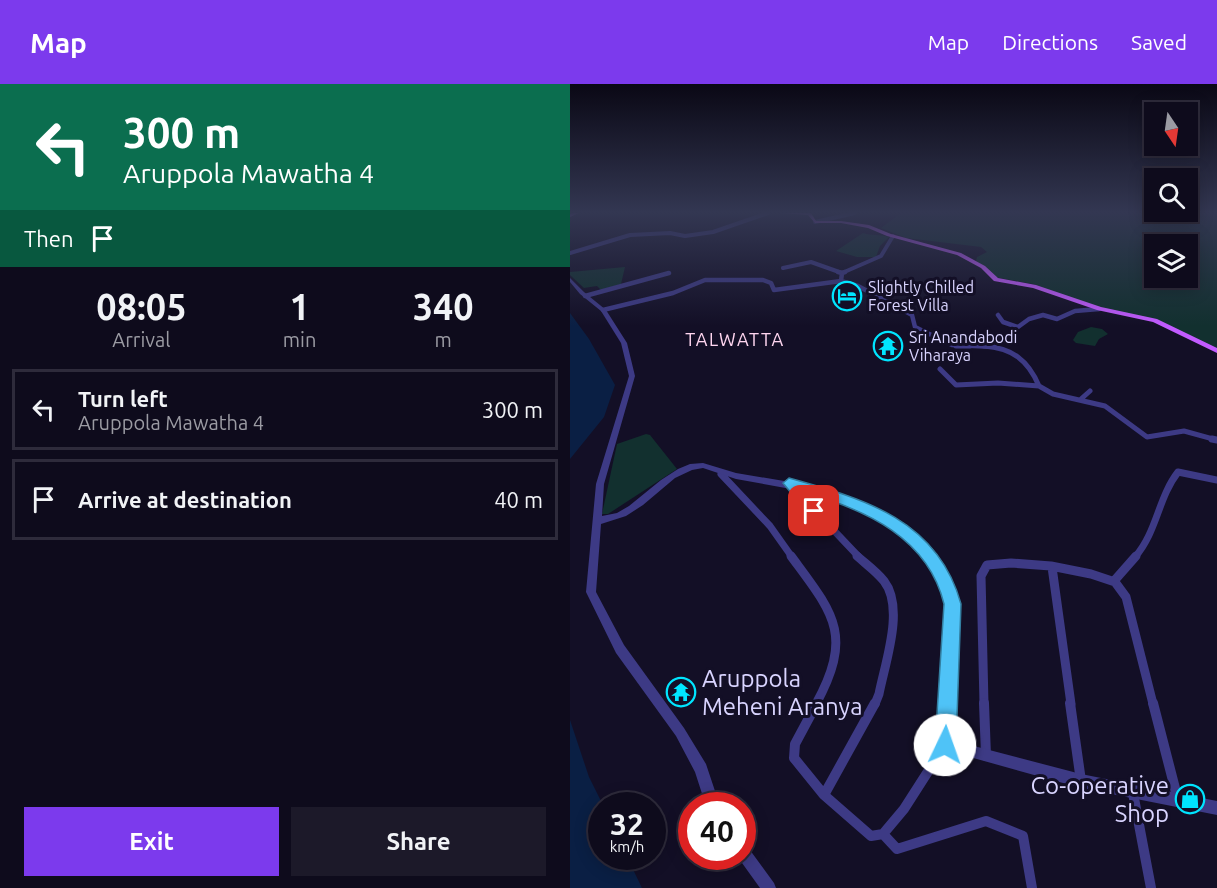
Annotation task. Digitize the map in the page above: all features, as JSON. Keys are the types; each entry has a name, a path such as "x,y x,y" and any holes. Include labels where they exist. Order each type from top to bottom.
{"main road":[{"path":"946,251 959,254 982,267 996,280 1044,289 1099,309 1155,320 1217,351"}],"street":[{"path":"783,268 811,262 842,273 881,256 884,251"},
{"path":"585,296 669,273"},
{"path":"842,273 842,281"},
{"path":"570,279 585,296 603,310 624,343 632,376 600,484 591,592 620,650 680,732 701,770 708,792"},
{"path":"603,310 673,292 705,280 764,280 771,283 774,290 842,281 858,286 912,315 915,327 943,341 960,346 977,345 1013,350 1032,370 1039,386"},
{"path":"998,315 1003,322 1018,327 1029,319 1043,315 1057,319 1075,311 1099,309"},
{"path":"940,369 956,385 998,382 1039,386 1053,394 1081,399 1114,412 1142,435 1184,431 1217,440"},
{"path":"1081,399 1090,391"},
{"path":"597,521 623,514 688,467 712,465 770,526 829,608 835,626 834,662 827,684 795,744 795,758 824,795 871,836 883,834 904,809 945,745 952,604 947,582 936,561 920,544 894,524 849,500 789,483 721,474"},
{"path":"1114,581 1149,538 1166,502 1171,478 1178,471 1217,480"},
{"path":"789,483 840,539 884,581 891,593 896,610 879,694 867,721 824,795"},
{"path":"986,756 980,581 982,570 991,563 1084,570 1114,581 1126,597 1179,802"},
{"path":"1052,567 1081,782"},
{"path":"945,745 1081,782 1217,808"},
{"path":"1133,793 1151,888"},
{"path":"883,834 897,849 986,821 1023,836 1032,888"},
{"path":"756,870 769,888"}],"green space":[{"path":"836,251 878,251 876,257 857,257"},
{"path":"985,251 1144,251 1144,288 1198,288 1198,251 1217,251 1217,349 1165,324 1091,305 1033,284 994,277 976,261 977,257 987,252"},
{"path":"625,267 621,284 601,290 597,286 584,288 570,275 570,272"},
{"path":"1091,327 1102,329 1108,334 1099,339 1095,346 1076,343 1073,340 1078,332"},
{"path":"646,434 650,435 677,469 608,514 602,514 617,444"}],"water":[{"path":"570,313 589,339 615,385 604,417 570,459"},
{"path":"570,720 589,777 596,792 588,792 588,870 633,870 642,888 570,888"}],"place":[{"name":"Slightly Chilled Forest Villa","path":"847,296"},
{"name":"Sri Anandabodi Viharaya","path":"888,346"},
{"name":"Aruppola Meheni Aranya","path":"681,692"},
{"name":"Co-operative Shop","path":"1190,799"}],"district":[{"name":"TALWATTA","path":"735,339"}],"route":[{"path":"814,511 789,483 849,500 894,524 920,544 936,561 947,582 952,604 945,745"}]}
